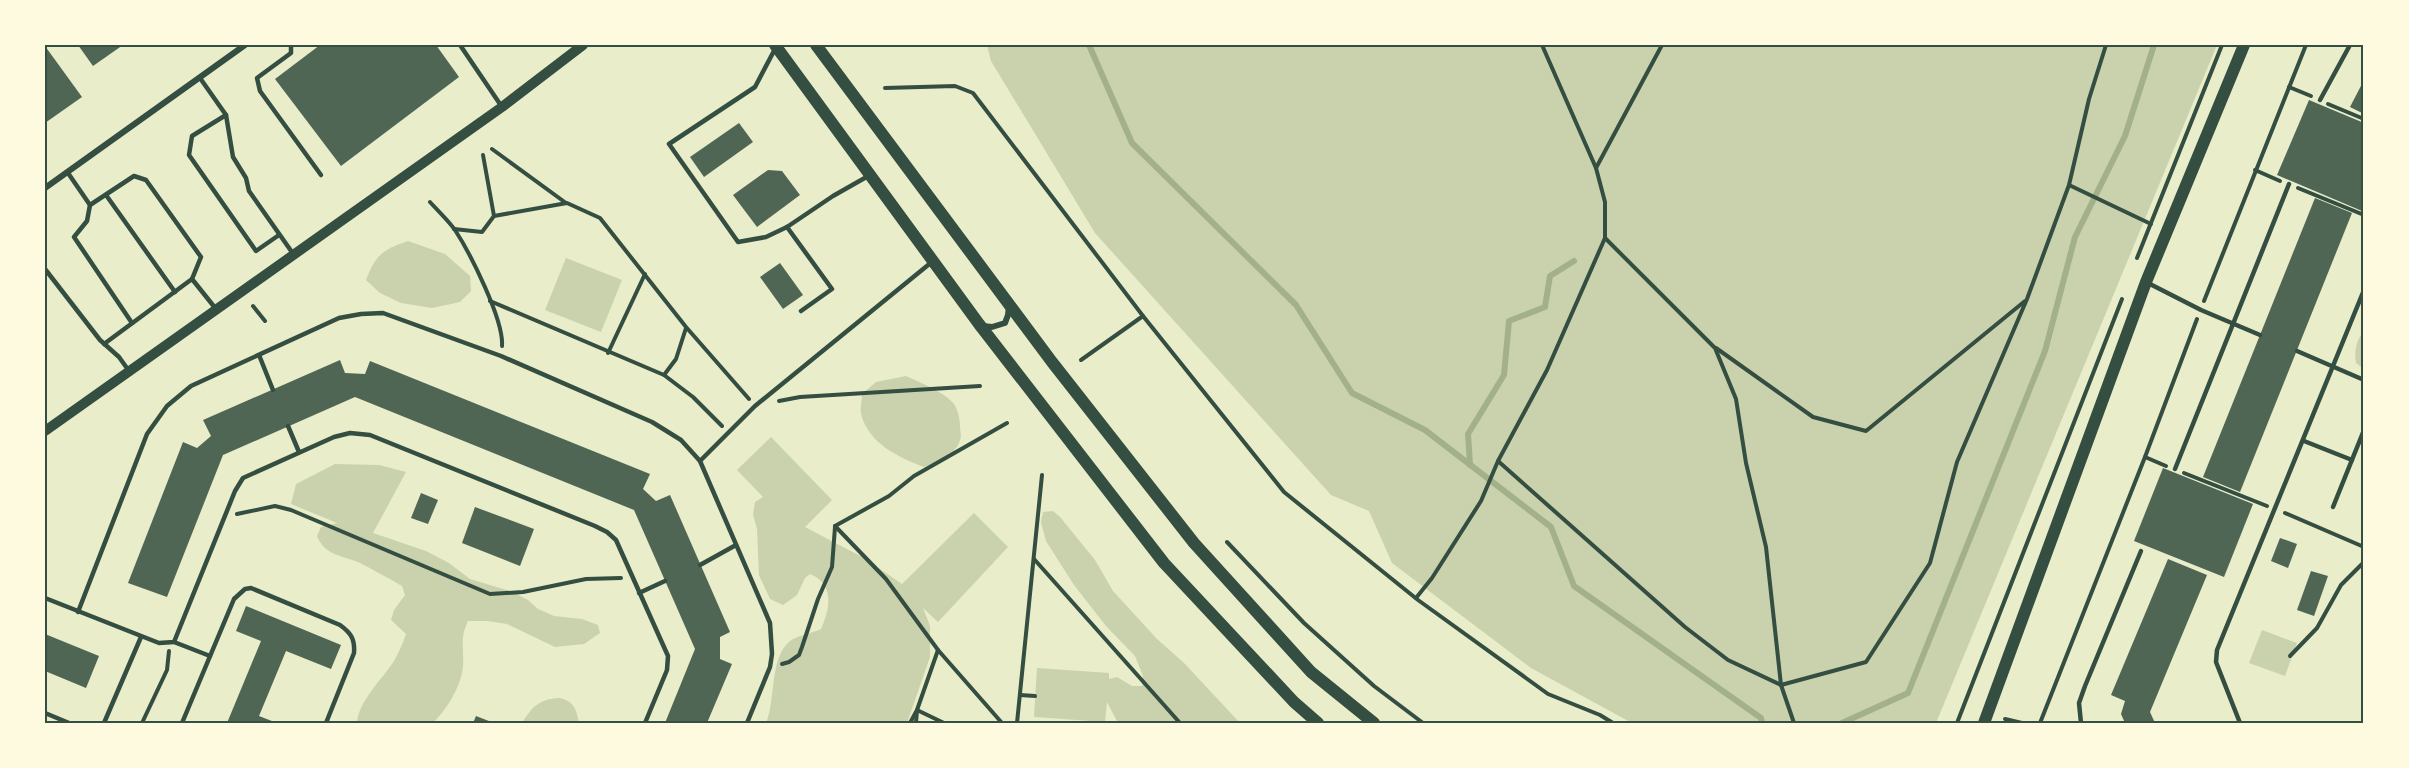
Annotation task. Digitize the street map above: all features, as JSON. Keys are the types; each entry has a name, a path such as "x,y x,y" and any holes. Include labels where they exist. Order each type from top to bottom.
{"main road":[{"path":"816,45 1008,301 1194,543 1311,672 1374,723"},
{"path":"1984,723 2146,282 2244,45"},
{"path":"776,46 980,324 1164,563 1294,702 1318,723"}],"street":[{"path":"46,187 245,45"},
{"path":"45,431 502,107 583,45"},
{"path":"980,324 992,327 1005,323 1008,315 1008,301"}],"lane":[{"path":"291,45 291,53 257,78 260,92 321,175"},
{"path":"460,45 502,107"},
{"path":"2320,100 2350,45"},
{"path":"776,46 755,87 669,144 738,242 766,237 787,227 833,196 870,175"},
{"path":"200,78 226,115 233,157 246,178 249,191 294,255"},
{"path":"226,115 192,136 189,155 256,251 279,235"},
{"path":"68,173 90,205 87,221 74,237 132,323"},
{"path":"90,205 134,176 146,180 201,257 192,279 104,344"},
{"path":"2175,469 2289,184"},
{"path":"106,195 175,292"},
{"path":"787,227 832,289 801,311"},
{"path":"700,461 755,406 933,261"},
{"path":"45,269 129,372"},
{"path":"192,279 217,310"},
{"path":"2146,282 2233,325 2260,335"},
{"path":"2241,723 2216,662 2217,650 2364,291"},
{"path":"78,612 147,434 167,406 191,386 339,318 383,313 501,356 652,422 681,440 700,461 770,623 771,667 747,723"},
{"path":"2297,351 2334,365 2364,380"},
{"path":"259,355 273,390"},
{"path":"288,426 299,452"},
{"path":"2333,507 2364,430"},
{"path":"172,642 243,478 334,436 350,433 370,435 607,532 616,540 668,656 668,670 645,723"},
{"path":"2304,441 2352,460"},
{"path":"700,565 736,545"},
{"path":"2081,723 2079,704 2085,686 2142,551"},
{"path":"639,593 665,581"},
{"path":"183,723 234,599 244,589 251,588 340,625 350,632 355,642 354,653 326,723"},
{"path":"45,598 141,637 159,643 172,642 210,656"},
{"path":"104,723 141,637"},
{"path":"45,713 69,723"}],"path":[{"path":"1416,598 1432,579 1480,501 1498,461 1548,370 1605,238 1605,202 1596,168 1542,45"},
{"path":"1596,168 1662,45"},
{"path":"1498,461 1685,627 1728,660 1782,685 1866,662 1930,563 1957,462 2027,299 2069,185 2089,99 2106,45"},
{"path":"2133,268 2222,45"},
{"path":"2040,723 2145,458 2254,170 2306,45"},
{"path":"885,88 955,86 973,93 1143,316 1284,492 1416,598 1548,694 1600,715 1613,723"},
{"path":"492,149 567,203 600,218 686,327 755,406 800,397 980,386"},
{"path":"483,155 494,216"},
{"path":"2254,170 2364,215"},
{"path":"2069,185 2151,224"},
{"path":"430,202 454,229 490,301 502,338 501,356"},
{"path":"454,229 482,232 494,216 567,203"},
{"path":"1605,238 1715,348 1813,417 1866,431 2027,299"},
{"path":"608,352 645,274"},
{"path":"1957,723 2125,290"},
{"path":"490,301 664,375 693,397 729,431"},
{"path":"253,306 265,321"},
{"path":"1081,360 1143,316"},
{"path":"664,375 676,359 686,327"},
{"path":"1715,348 1736,399 1746,463 1766,547 1782,685 1794,723"},
{"path":"835,526 890,496 914,476 1007,423"},
{"path":"2145,458 2364,547"},
{"path":"1017,723 1042,475"},
{"path":"223,521 239,513 258,508 275,506 291,510 490,594 522,592 586,579 633,579"},
{"path":"835,526 886,579 938,650 1002,723"},
{"path":"771,667 789,662 799,655 818,599 832,567 835,526"},
{"path":"1227,542 1304,622 1374,686 1423,723"},
{"path":"1034,559 1180,723"},
{"path":"2290,656 2317,628 2341,585 2364,562"},
{"path":"142,723 167,670 172,642"},
{"path":"910,723 917,710 938,650"},
{"path":"1020,695 1035,696"},
{"path":"916,723 917,710"},
{"path":"917,710 944,723"},
{"path":"2005,719 2022,723"}],"green space":[{"path":"987,45 2217,45 1936,723 1632,723 1531,668 1392,563 1369,511 1331,495 1095,233 991,61"},
{"path":"408,241 445,254 470,276 471,291 460,302 432,308 401,303 380,293 366,280 373,264 387,250"},
{"path":"566,258 622,280 601,332 545,310"},
{"path":"2364,331 2364,369 2356,363 2355,354 2357,342"},
{"path":"906,376 945,396 955,406 959,418 961,437 955,450 924,467 895,454 877,441 864,424 861,413 862,394 876,382"},
{"path":"771,437 832,500 805,527 864,558 902,584 974,513 1008,547 938,622 923,608 930,626 930,657 907,723 766,723 776,668 783,648 793,639 821,629 828,605 824,584 810,574 805,578 797,595 783,605 770,599 759,575 757,529 753,515 755,502 763,497 737,470"},
{"path":"335,464 379,465 406,472 373,533 426,551 449,563 470,579 513,592 528,600 538,609 554,616 582,619 598,625 600,633 584,644 555,647 507,624 468,621 463,635 463,666 458,687 433,723 357,723 362,707 394,661 405,637 406,634 391,620 394,610 405,595 402,586 360,563 329,551 320,543 317,536 321,527 337,523 291,504 296,484"},
{"path":"1053,511 1095,560 1113,591 1240,723 1118,723 1107,702 1105,722 1034,717 1037,668 1109,673 1109,679 1117,677 1132,686 1142,686 1143,676 1135,656 1106,626 1074,585 1046,541 1041,522 1043,512"},
{"path":"2262,630 2297,643 2285,676 2249,663"},
{"path":"559,698 574,706 579,723 522,723 529,712 541,702"}],"building":[{"path":"78,45 123,45 93,66"},
{"path":"320,45 436,45 459,77 341,166 275,79"},
{"path":"45,46 82,97 45,123"},
{"path":"2364,80 2364,114 2350,107"},
{"path":"2309,100 2364,123 2364,207 2362,211 2277,175"},
{"path":"739,123 753,142 704,177 690,157"},
{"path":"768,170 782,171 800,195 757,227 733,195"},
{"path":"2315,198 2352,213 2240,492 2203,477"},
{"path":"780,263 803,295 783,309 760,277"},
{"path":"340,360 345,373 365,374 370,361 650,474 643,489 656,501 670,495 730,632 720,637 720,659 732,664 707,723 665,723 695,649 634,510 355,397 223,455 167,597 128,583 183,442 197,448 211,436 203,420"},
{"path":"2163,468 2253,504 2224,577 2134,541"},
{"path":"421,493 438,500 428,524 411,518"},
{"path":"475,507 534,529 520,566 462,543"},
{"path":"2280,538 2297,544 2288,568 2271,561"},
{"path":"2168,559 2207,575 2150,712 2155,723 2125,723 2121,714 2125,701 2111,695"},
{"path":"2311,571 2328,576 2314,616 2297,610"},
{"path":"246,606 341,645 331,669 286,651 259,716 277,723 227,723 261,641 236,631"},
{"path":"45,634 99,656 86,688 45,671"},
{"path":"476,716 494,723 473,723"}],"waterway":[{"path":"1089,45 1132,143 1296,305 1352,393 1425,430 1551,527 1574,586 1761,718 1762,723"},
{"path":"1842,723 1908,693 2045,351 2075,237 2125,136 2154,45"},
{"path":"1470,465 1468,434 1504,375 1509,321 1545,307 1550,276 1574,261"}]}
